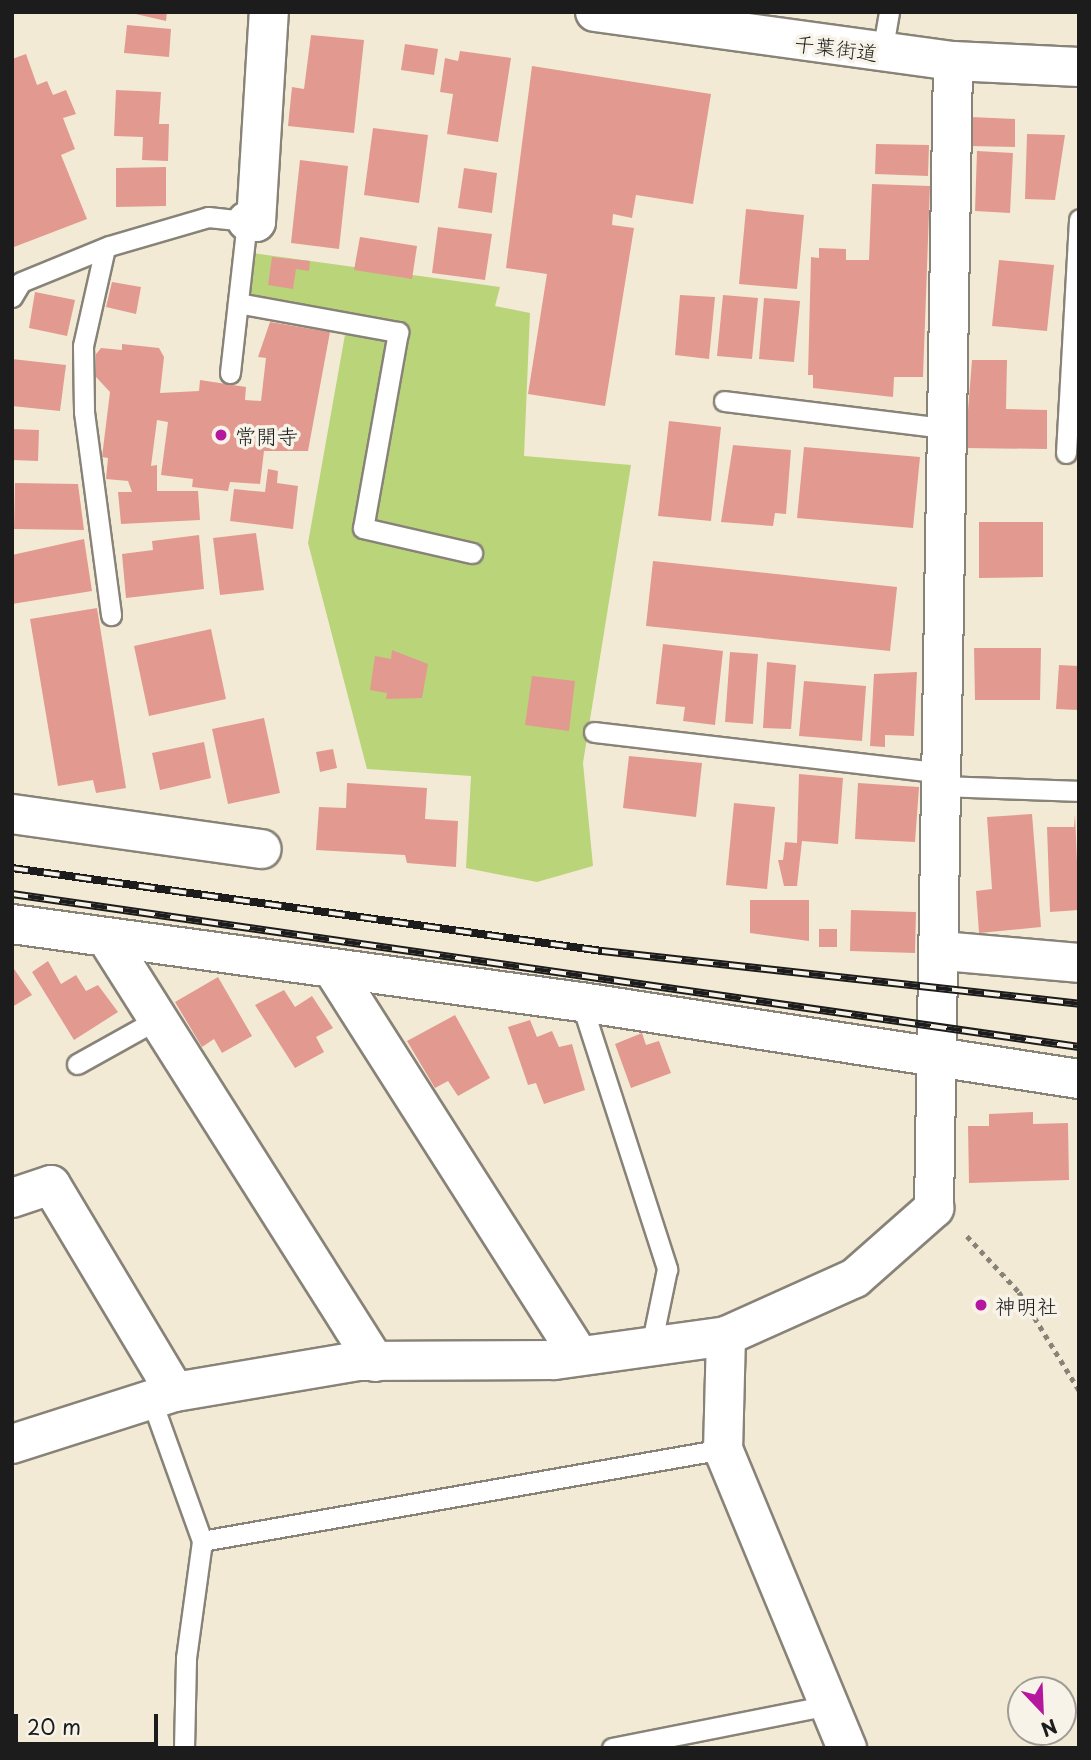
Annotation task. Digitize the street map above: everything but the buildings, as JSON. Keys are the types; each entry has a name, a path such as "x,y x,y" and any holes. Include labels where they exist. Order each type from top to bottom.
{"main road":[{"path":"247,221 256,222 269,12"},
{"name":"千葉街道","path":"595,12 665,18 953,61 1079,67"},
{"path":"12,1444 163,1396 375,1362 579,1356 726,1336 855,1278 934,1208 943,951 945,428 953,61"},
{"path":"12,814 262,849"},
{"path":"12,924 581,1002 1079,1079"},
{"path":"106,937 375,1362"},
{"path":"943,951 1079,963"},
{"path":"332,968 579,1356"},
{"path":"12,1198 51,1185 163,1396"},
{"path":"726,1336 723,1448 847,1748"}],"lane":[{"path":"882,52 889,12"},
{"path":"12,297 21,282 105,248 208,217 247,221 230,373"},
{"path":"1066,453 1079,219"},
{"path":"105,248 83,346 84,412 111,615"},
{"path":"238,303 398,332 363,528 472,552"},
{"path":"724,401 945,428"},
{"path":"594,732 943,780 1079,790"},
{"path":"581,1002 667,1269 651,1346"},
{"path":"77,1064 158,1019"},
{"path":"163,1396 202,1541 186,1658 184,1748"},
{"path":"202,1541 723,1448"},
{"path":"612,1748 830,1705"}],"path":[{"path":"934,1208 1019,1292 1079,1390"}],"green space":[{"path":"252,253 500,287 495,306 530,313 524,456 631,465 583,763 593,866 537,882 466,868 471,776 367,769 308,543 349,312 246,296"}],"railway":[{"path":"12,868 602,951 1079,1004"},
{"path":"12,894 1079,1047"}],"place":[{"name":"常開寺","path":"221,435"},
{"name":"神明社","path":"981,1305"}]}
